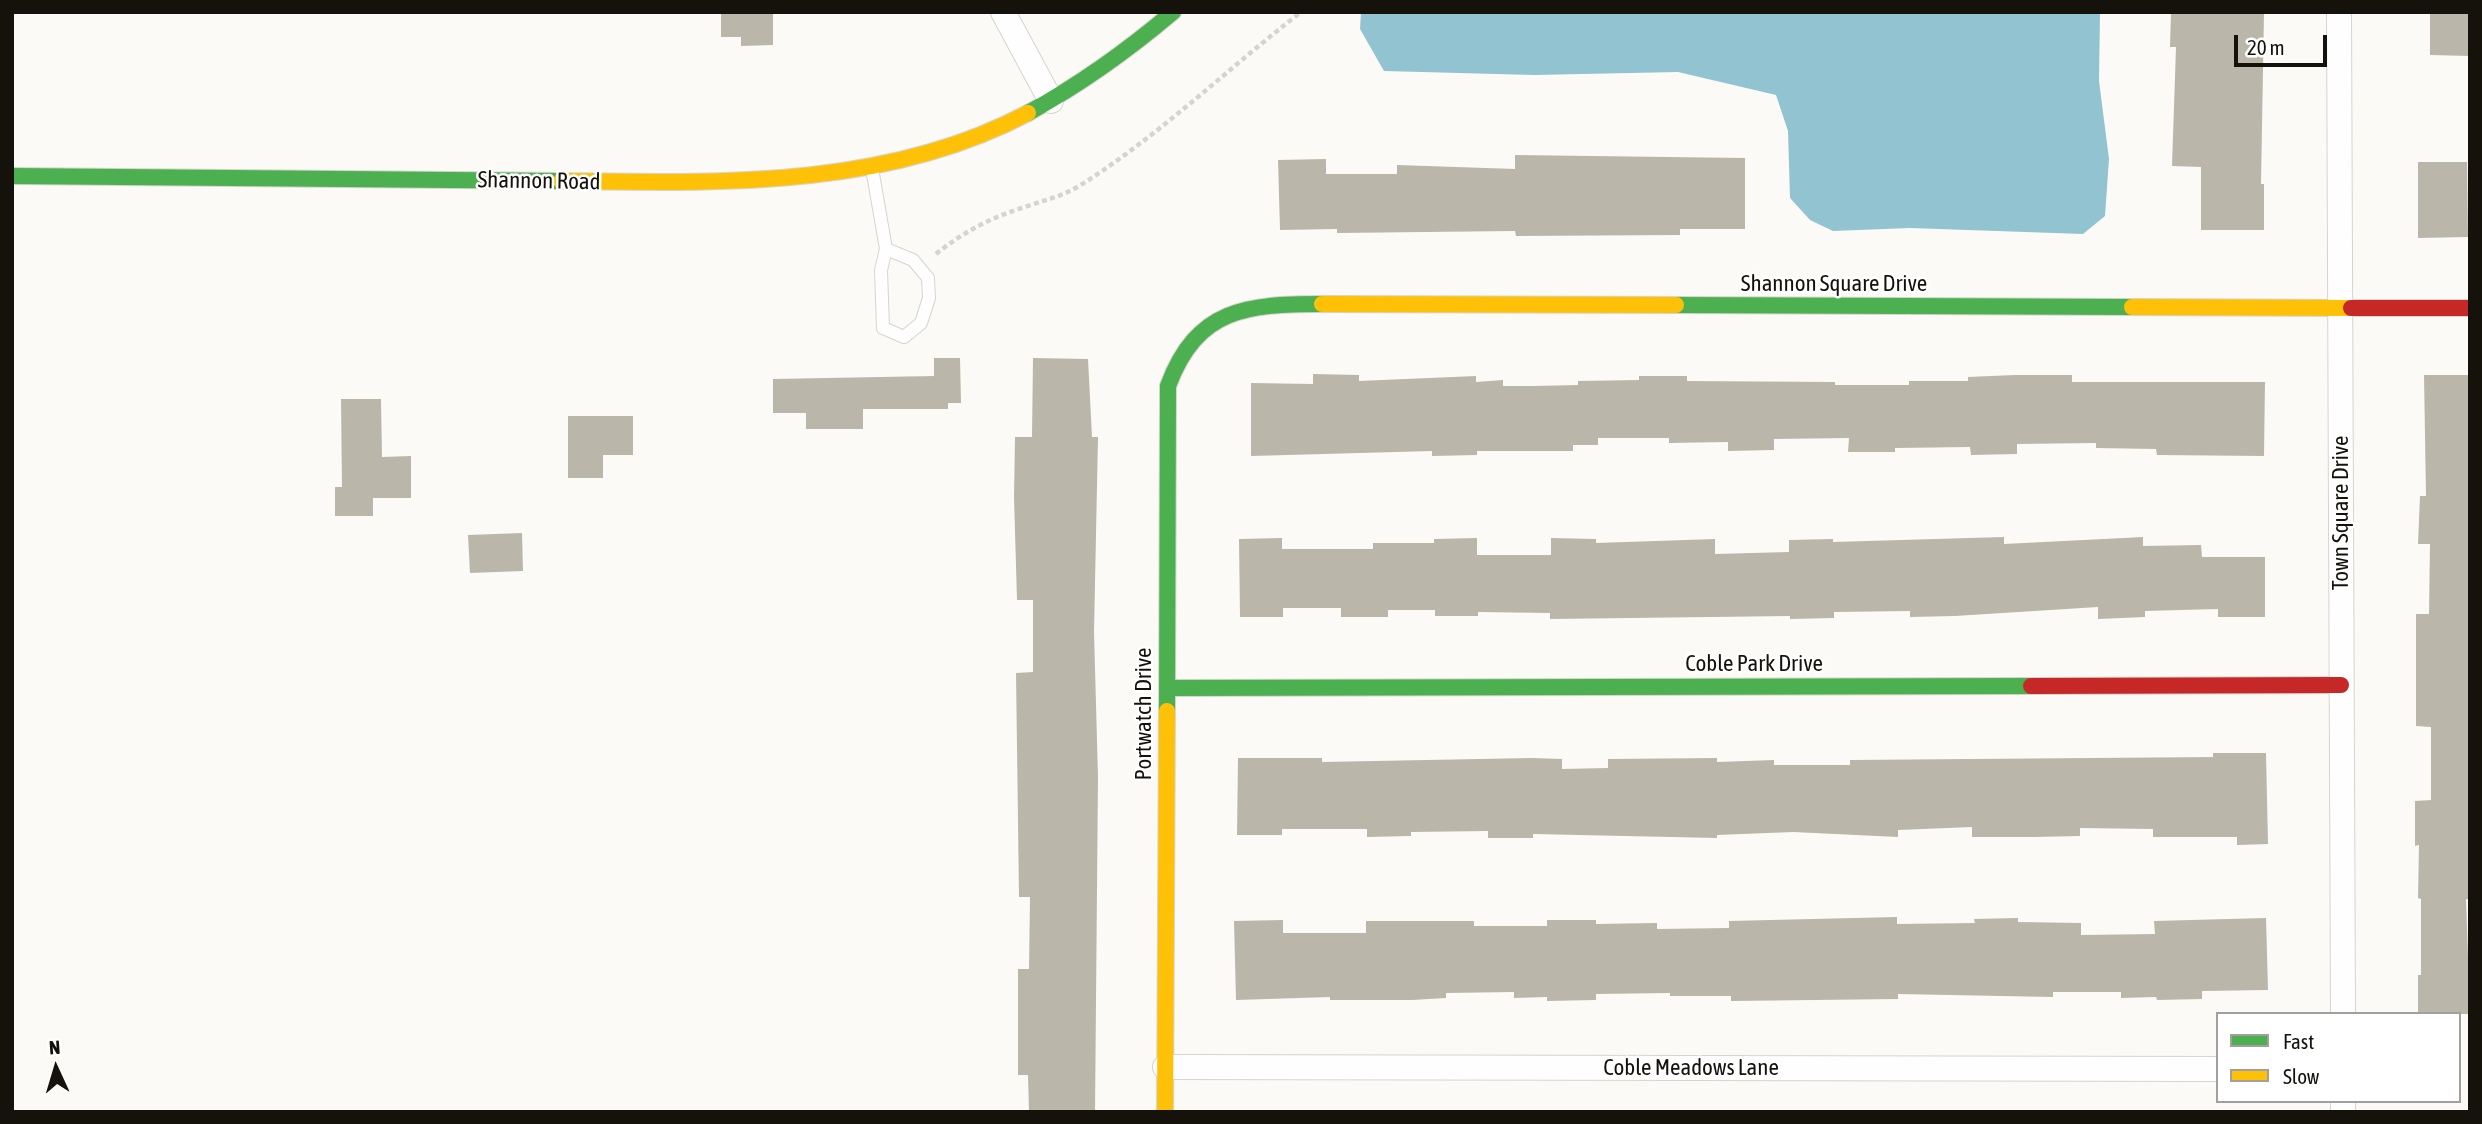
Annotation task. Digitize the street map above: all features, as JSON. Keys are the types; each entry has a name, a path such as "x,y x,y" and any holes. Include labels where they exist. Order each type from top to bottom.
{"street":[{"path":"1003,12 1051,101"},
{"name":"Shannon Road","path":"12,176 713,183 790,179 872,168 976,138 1051,101 1118,57 1173,12"},
{"name":"Town Square Drive","path":"2339,12 2343,1012"},
{"name":"Shannon Square Drive","path":"1202,327 1247,307 1275,304 2470,308"},
{"name":"Portwatch Drive","path":"1165,1112 1168,386 1175,363 1202,327"},
{"name":"Coble Park Drive","path":"1167,688 2342,685"},
{"name":"Coble Meadows Lane","path":"1165,1067 2216,1069"}],"lane":[{"path":"872,168 886,249 881,281 883,328 904,337 920,323 929,298 928,278 913,260 886,249"}],"path":[{"path":"919,268 957,237 988,220 1054,199 1079,186 1199,98 1301,12"}],"water":[{"path":"1361,12 2100,12 2099,81 2109,159 2105,216 2083,234 1910,228 1833,231 1810,220 1790,198 1788,131 1776,95 1678,72 1534,75 1384,71 1360,29"}],"building":[{"path":"721,12 773,12 773,45 741,46 741,37 721,37"},
{"path":"2171,12 2264,12 2261,184 2264,184 2264,230 2201,230 2201,167 2172,166 2176,47 2170,47"},
{"path":"2430,12 2470,12 2470,56 2430,55"},
{"path":"1515,155 1745,158 1745,229 1680,229 1680,235 1516,236 1515,231 1337,233 1337,229 1280,230 1278,160 1326,159 1326,174 1397,174 1397,165 1515,169"},
{"path":"2418,162 2467,162 2468,237 2418,238"},
{"path":"934,358 960,358 961,403 948,403 948,409 863,409 863,429 806,429 806,413 773,413 773,379 934,376"},
{"path":"1033,358 1088,359 1092,437 1098,437 1094,632 1098,777 1095,1112 1029,1112 1028,1075 1018,1075 1018,969 1029,969 1030,897 1019,897 1016,673 1033,672 1033,600 1017,600 1015,437 1032,437"},
{"path":"1313,374 1359,375 1359,381 1476,376 1476,382 1503,380 1503,386 1578,385 1578,381 1639,380 1639,376 1687,376 1687,381 1835,382 1835,385 1909,385 1909,381 1968,381 1968,377 2015,375 2072,375 2072,382 2265,382 2264,456 2157,455 2156,449 2096,448 2096,443 2017,444 2017,454 1971,455 1970,447 1848,452 1849,438 1774,439 1774,450 1728,451 1728,442 1669,443 1669,438 1598,438 1598,445 1573,445 1573,451 1477,451 1477,455 1432,456 1432,451 1251,456 1251,383 1313,384"},
{"path":"2424,375 2470,375 2470,900 2466,899 2470,1014 2418,1012 2421,899 2418,898 2419,845 2415,846 2415,801 2431,800 2431,727 2416,726 2416,614 2429,614 2430,544 2418,544 2420,496 2426,496"},
{"path":"341,399 381,399 382,457 411,456 411,498 373,498 373,516 335,516 335,487 342,487"},
{"path":"568,416 633,416 633,455 603,455 603,478 568,478"},
{"path":"522,533 523,571 470,573 468,535"},
{"path":"2004,537 2004,544 2143,537 2143,546 2201,545 2202,557 2265,557 2265,617 2218,617 2218,609 2145,611 2145,617 2098,619 2098,607 1910,617 1910,611 1834,612 1834,618 1790,619 1790,616 1550,619 1550,613 1478,612 1478,616 1435,616 1435,610 1388,610 1388,617 1341,617 1341,608 1283,608 1283,617 1240,617 1239,539 1282,538 1282,549 1373,549 1373,543 1434,543 1434,539 1477,538 1477,555 1551,555 1551,538 1596,539 1596,543 1715,539 1715,554 1789,552 1789,540 1833,539 1833,542"},
{"path":"2213,753 2266,753 2268,844 2237,845 2237,837 2153,837 2153,829 2080,828 2080,836 1972,837 1972,827 1898,830 1898,837 1793,832 1717,835 1717,838 1533,834 1533,838 1488,838 1488,831 1411,832 1411,836 1367,837 1367,829 1282,829 1282,835 1237,835 1238,758 1322,758 1322,762 1562,759 1562,769 1608,768 1608,759 1717,758 1717,762 1774,760 1774,765 1850,765 1850,760 2213,757"},
{"path":"1897,917 1897,924 1975,923 1974,919 2018,918 2018,922 2081,923 2081,935 2155,934 2154,921 2266,918 2268,990 2202,991 2202,999 2157,1000 2156,997 2121,998 2121,992 2053,992 2053,997 1898,994 1898,999 1731,1001 1731,996 1596,994 1596,1000 1547,1001 1547,997 1514,998 1514,992 1446,993 1446,998 1412,1000 1330,1000 1330,997 1236,1000 1234,921 1283,920 1283,933 1366,933 1366,921 1474,921 1474,926 1547,926 1547,920 1596,920 1596,924 1657,923 1657,929 1729,928 1729,921"}],"traffic: fast":[{"path":"1028,113 1103,66 1173,12"},
{"path":"12,176 561,181"},
{"path":"1167,711 1168,386 1180,360 1194,340 1210,326 1228,316 1248,309 1270,306 1322,304"},
{"path":"1676,305 2132,307"},
{"path":"1167,688 2031,686"}],"traffic: slow":[{"path":"561,181 740,180 859,168 917,156 973,138 1028,113"},
{"path":"1322,304 1676,305"},
{"path":"2132,307 2351,308"},
{"path":"1165,1112 1167,711"}],"traffic: jam":[{"path":"2351,308 2470,308"},
{"path":"2031,686 2341,685"}]}
